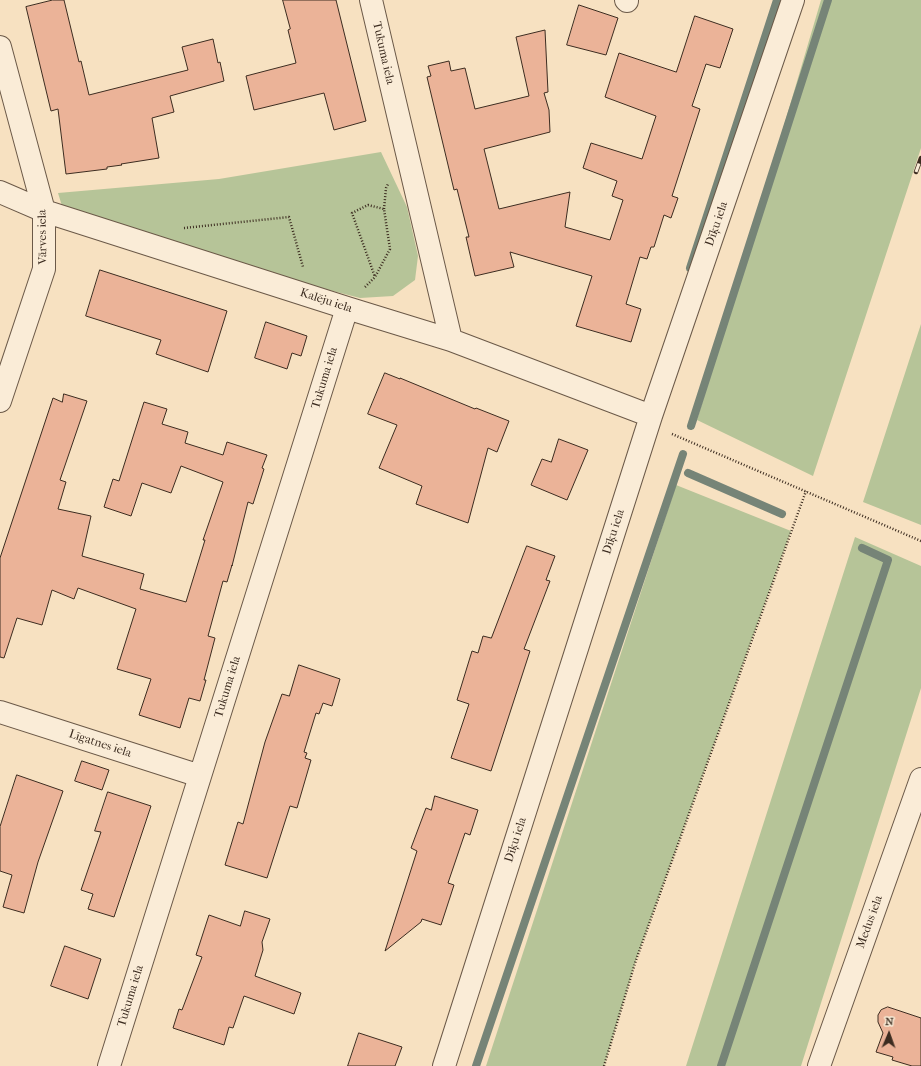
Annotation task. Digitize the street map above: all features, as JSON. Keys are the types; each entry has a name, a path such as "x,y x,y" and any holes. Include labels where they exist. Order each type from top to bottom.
{"street":[{"name":"Tukuma iela","path":"371,0 451,340"},
{"name":"Dīķu iela","path":"444,1066 651,416 793,0"},
{"name":"Vārves iela","path":"0,47 44,211 44,269 0,401"},
{"name":"Kalēju iela","path":"0,192 44,211 451,340 651,416"},
{"name":"Tukuma iela","path":"110,1066 347,308"},
{"name":"Līgatnes iela","path":"0,712 200,776"},
{"name":"Medus iela","path":"819,1066 921,779"}],"path":[{"path":"347,308 375,276 390,250 384,209 368,205 352,213 375,276"},
{"path":"181,228 289,217 311,296"},
{"path":"651,416 671,433 921,541"},
{"path":"604,1066 636,960 806,491"}],"green space":[{"path":"821,0 921,0 921,148 813,476 697,420"},
{"path":"381,152 407,207 418,256 415,280 393,296 360,298 71,216 62,206 58,193 219,179"},
{"path":"921,324 921,525 863,502"},
{"path":"676,485 791,531 636,960 604,1066 486,1066"},
{"path":"855,537 921,566 921,688 801,1066 686,1066"}],"building":[{"path":"53,0 64,0 79,62 81,61 89,95 188,70 182,47 213,39 218,63 220,62 224,81 170,96 174,112 152,118 159,158 121,164 122,165 107,167 107,169 66,174 58,109 51,111 26,7"},
{"path":"283,0 336,0 366,121 334,130 324,93 254,110 246,76 296,63"},
{"path":"579,5 618,18 606,55 567,45"},
{"path":"695,16 733,29 720,68 706,64 692,106 700,109 672,196 678,198 671,218 664,215 654,247 651,247 647,259 640,257 626,304 641,309 631,342 576,326 592,276 510,252 514,267 475,276 466,237 469,237 457,189 454,190 427,77 431,76 428,66 449,61 451,71 465,68 475,109 529,96 516,37 545,30 548,92 544,93 549,110 550,132 484,149 499,209 570,192 565,227 610,240 623,200 612,196 617,181 583,168 591,143 642,159 656,116 605,97 619,53 676,72"},
{"path":"100,270 227,311 208,372 156,354 161,340 86,316"},
{"path":"266,322 307,336 301,356 292,353 287,369 255,358"},
{"path":"385,373 509,421 497,452 488,448 468,523 416,504 422,486 379,468 397,425 368,414"},
{"path":"64,394 87,401 60,480 66,482 58,509 91,516 82,556 144,574 140,589 186,602 205,540 203,540 223,482 181,466 171,493 142,483 131,516 104,507 113,479 119,481 144,402 167,409 162,424 188,432 185,443 223,455 227,442 267,455 262,468 264,469 253,504 248,502 232,566 227,582 223,581 208,636 215,638 200,701 189,698 180,728 139,715 151,679 117,669 136,609 78,588 74,599 52,590 42,625 17,618 4,658 0,657 0,558 53,398 62,402"},
{"path":"559,439 588,450 567,500 531,485 542,459 551,462"},
{"path":"527,546 555,556 546,580 550,581 524,649 530,651 491,771 451,758 469,704 457,700 472,651 478,653 483,636 491,638"},
{"path":"299,665 340,679 332,706 323,703 319,714 316,713 304,752 307,753 305,758 311,760 297,808 290,806 267,878 225,865 238,822 243,824 265,742 282,694 289,696"},
{"path":"82,761 109,770 102,790 75,781"},
{"path":"17,775 63,791 38,862 24,913 3,907 12,875 0,871 0,827"},
{"path":"108,792 151,806 114,917 88,909 93,894 81,890 101,832 95,831"},
{"path":"435,796 478,810 470,835 465,833 448,883 454,885 441,925 422,919 421,922 385,951 417,851 411,848 426,808 431,810"},
{"path":"245,911 270,919 262,942 263,950 255,976 301,993 294,1014 244,996 233,1028 229,1027 224,1045 173,1028 179,1009 182,1010 202,957 196,955 209,915 240,926"},
{"path":"65,946 101,959 88,999 51,986"},
{"path":"888,1007 921,1018 921,1066 912,1066 892,1060 893,1057 876,1052 883,1033 878,1022 878,1015 881,1010"},
{"path":"359,1033 402,1047 395,1066 348,1066"}],"waterway":[{"path":"690,268 777,0"},
{"path":"691,426 828,0"},
{"path":"476,1066 683,454"},
{"path":"688,473 782,514"},
{"path":"721,1066 888,560 862,548"}],"railway":[{"path":"916,172 921,158"}]}
